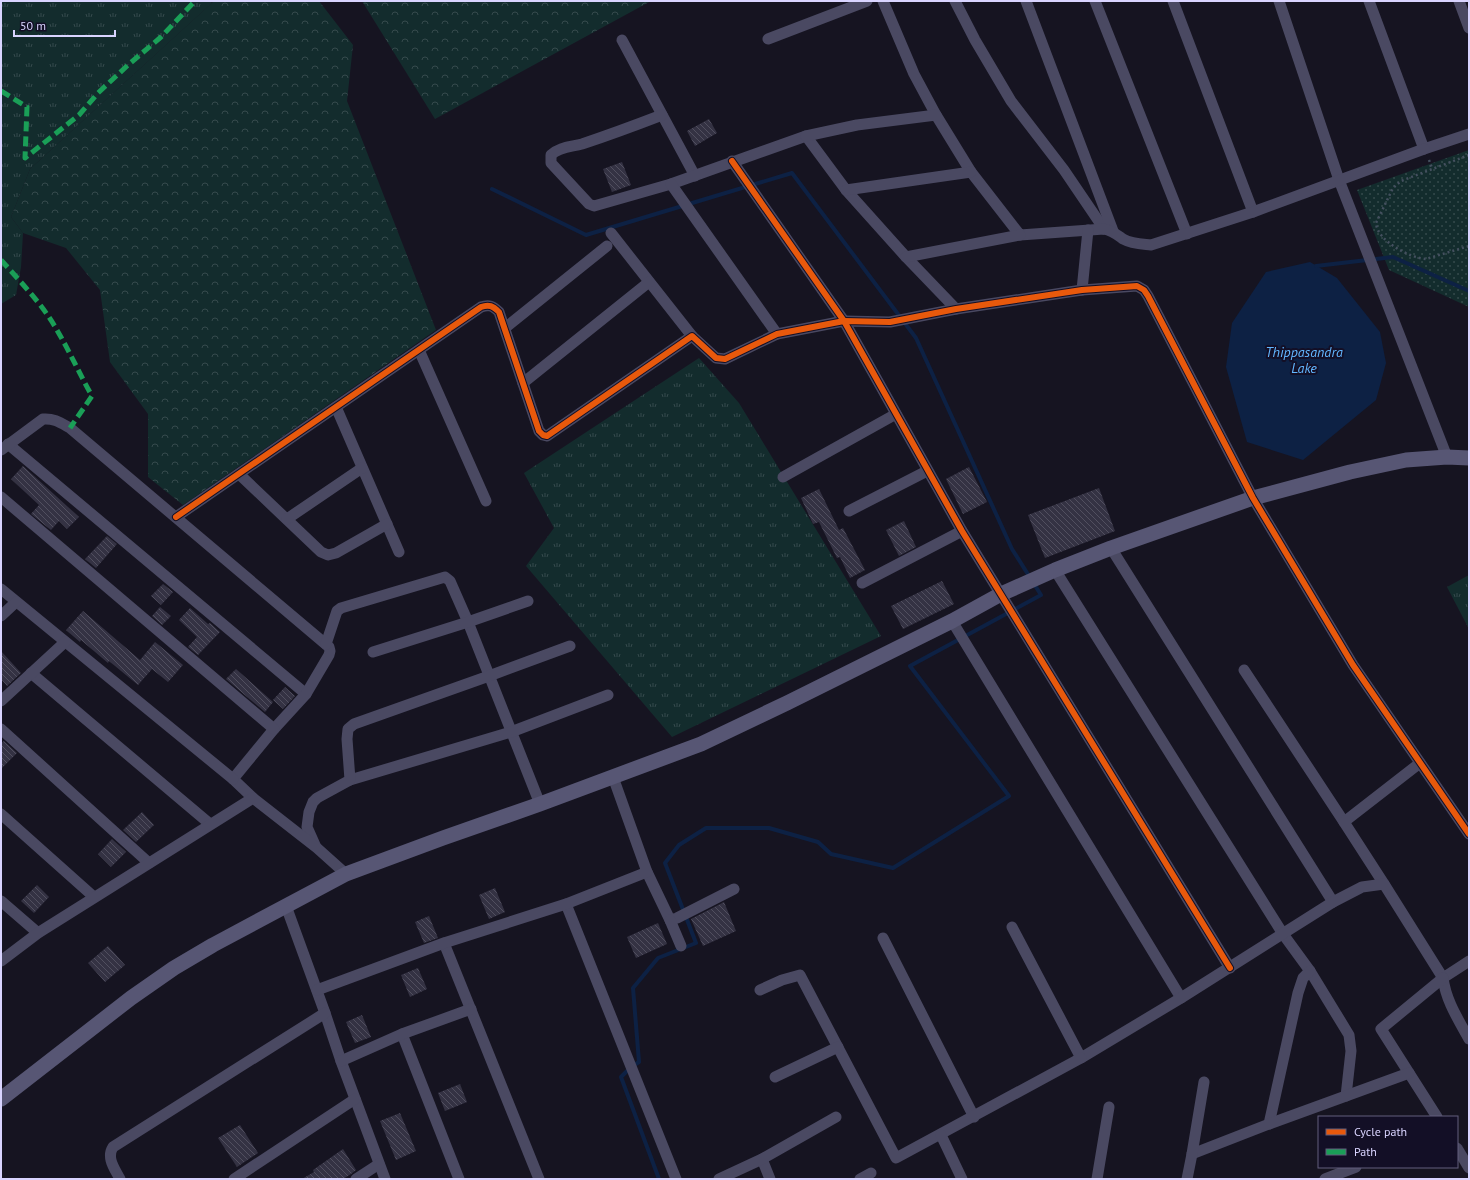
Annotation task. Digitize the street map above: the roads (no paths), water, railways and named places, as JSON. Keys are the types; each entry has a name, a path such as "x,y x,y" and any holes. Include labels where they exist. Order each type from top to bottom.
{"main road":[{"path":"1,1099 131,998 174,968 346,874 701,744 952,621 1001,594 1050,572 1111,548 1253,498 1371,467 1406,460 1447,457 1469,458"}],"street":[{"path":"768,39 867,1"},
{"path":"884,1 914,74 936,115 971,172 1020,235"},
{"path":"955,1 975,40 1011,101 1108,230 1124,240 1137,244 1151,244 1187,234 1253,212 1469,134"},
{"path":"1026,1 1108,230"},
{"path":"1095,1 1187,234"},
{"path":"1173,1 1253,212"},
{"path":"1279,1 1339,180 1447,457"},
{"path":"1369,1 1424,149"},
{"path":"1459,1 1469,28"},
{"path":"622,40 695,176"},
{"path":"662,115 583,144 557,149 551,155 551,163 589,204 594,206 671,184 806,136 857,125 936,115"},
{"path":"806,136 846,190 906,257 956,309"},
{"path":"732,162 844,321 962,531 1230,968"},
{"path":"846,190 971,172"},
{"path":"671,184 777,334"},
{"path":"1082,290 1088,230"},
{"path":"906,257 1020,235 1108,230"},
{"path":"611,233 692,336 720,360 777,334 844,321 890,322 956,309 1082,290 1137,286 1144,290 1253,498 1353,665 1469,834"},
{"path":"505,328 607,246"},
{"path":"523,383 649,282"},
{"path":"176,517 486,305 493,306 499,312 539,431 543,435 547,436 692,336"},
{"path":"419,350 486,501"},
{"path":"336,407 399,552"},
{"path":"783,477 896,414"},
{"path":"233,779 274,729 306,694 329,655 330,647 70,428 56,420 50,418 44,419 4,447 306,694"},
{"path":"287,519 362,468"},
{"path":"849,511 927,470"},
{"path":"239,474 321,552 328,554 336,553 387,524"},
{"path":"1,497 274,729"},
{"path":"862,583 962,531"},
{"path":"1111,548 1333,902"},
{"path":"1050,572 1283,934 1310,971 1349,1034 1351,1051 1346,1096"},
{"path":"326,644 338,612 341,608 444,577 450,581 468,622 488,676 540,804"},
{"path":"1,589 233,779 253,798 317,848 346,874"},
{"path":"373,652 528,601"},
{"path":"1,616 16,602"},
{"path":"952,621 1181,998"},
{"path":"1,701 65,642"},
{"path":"350,780 347,739 348,729 354,724 570,646"},
{"path":"1244,670 1344,822 1443,978 1444,991 1448,1002 1469,1039"},
{"path":"32,673 210,824"},
{"path":"317,848 307,827 313,802 317,798 350,780 511,732 608,695"},
{"path":"1,729 149,863"},
{"path":"1344,822 1420,763"},
{"path":"613,777 647,872 673,919 681,946"},
{"path":"1,961 38,932 253,798"},
{"path":"1,814 94,897"},
{"path":"317,990 444,943 566,904 647,872"},
{"path":"760,990 782,980 800,975 896,1158 1081,1058 1230,968 1333,902 1362,887 1384,884"},
{"path":"673,919 734,889"},
{"path":"1,901 38,932"},
{"path":"566,904 676,1179"},
{"path":"286,906 385,1179"},
{"path":"1012,927 1081,1058"},
{"path":"883,938 974,1117"},
{"path":"444,943 539,1179"},
{"path":"1436,1116 1381,1029 1443,978 1469,961"},
{"path":"1269,1124 1298,993 1303,978 1310,971"},
{"path":"341,1061 402,1034 471,1009"},
{"path":"120,1179 110,1158 110,1152 113,1147 325,1013"},
{"path":"402,1034 460,1179"},
{"path":"775,1077 838,1047"},
{"path":"1192,1154 1409,1073"},
{"path":"1186,1179 1192,1154 1204,1082"},
{"path":"234,1179 355,1099"},
{"path":"1097,1179 1109,1108"},
{"path":"719,1179 762,1159 836,1117"},
{"path":"941,1135 962,1179"},
{"path":"1458,1150 1469,1168"},
{"path":"762,1159 770,1179"},
{"path":"356,1179 379,1164"},
{"path":"1325,1179 1353,1168"},
{"path":"860,1179 871,1174"}],"water":[{"name":"Thippasandra Lake","path":"1310,262 1337,278 1380,332 1386,363 1376,400 1303,460 1247,442 1226,367 1232,323 1266,272"}],"waterway":[{"path":"492,189 586,235 792,173 916,338 1012,549 1041,595 910,666 1009,796 893,868 831,854 818,842 769,828 706,828 679,845 665,863 696,943 658,958 633,988 639,1062 631,1067 621,1077 659,1179"},
{"path":"1316,266 1393,257 1469,291"}]}
